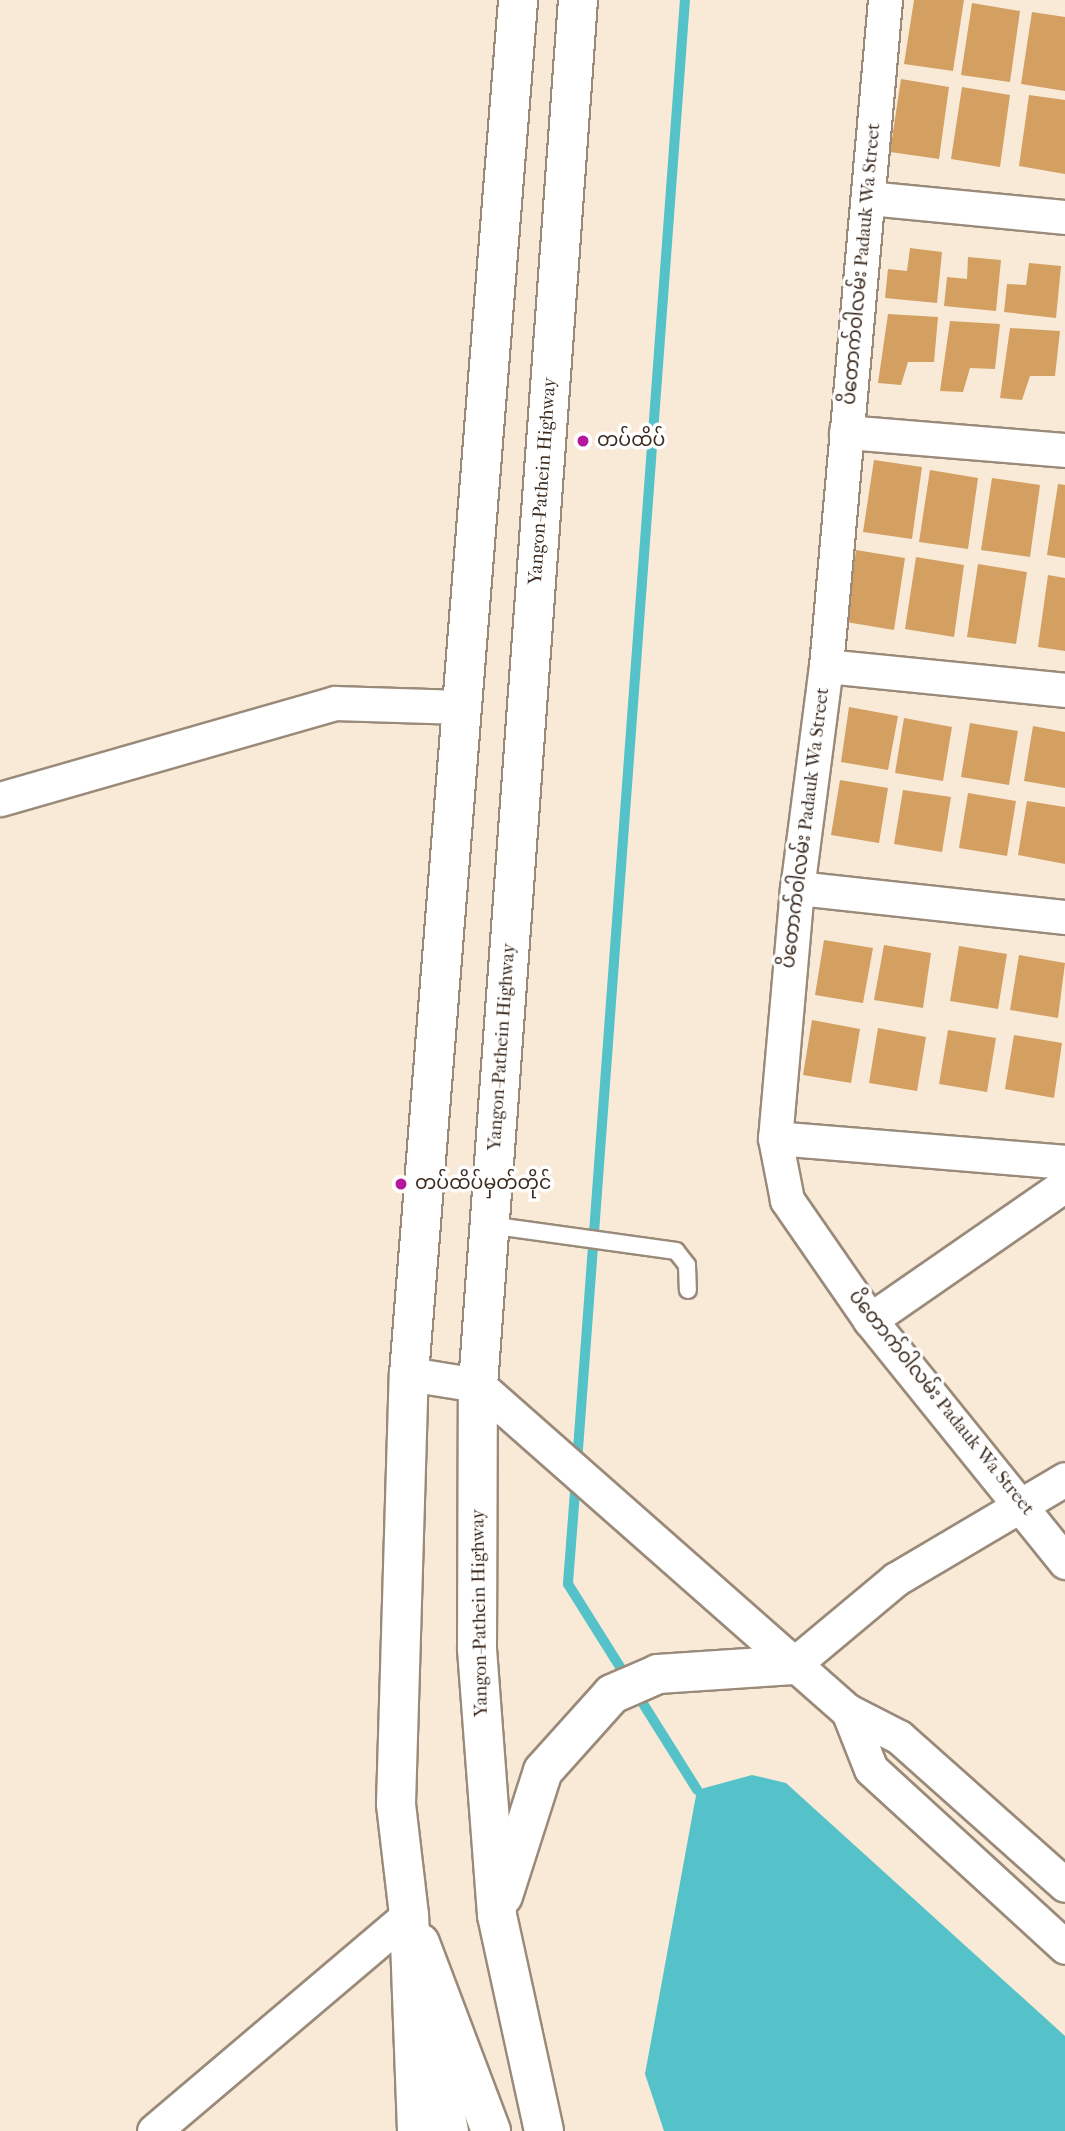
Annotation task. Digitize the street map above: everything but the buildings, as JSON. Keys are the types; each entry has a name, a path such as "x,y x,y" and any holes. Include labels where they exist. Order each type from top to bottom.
{"main road":[{"path":"416,2131 409,1915 396,1804 409,1374 518,0"},
{"name":"Yangon-Pathein Highway","path":"544,2131 497,1915 477,1648 478,1385 578,0"},
{"path":"497,1915 543,1771 612,1694 658,1674 793,1665"},
{"path":"409,1915 491,2131"}],"street":[{"name":"ပိတောက်ဝါလမ်း Padauk Wa Street","path":"885,0 826,666 797,888 775,1138 786,1200 870,1320 1025,1504 1065,1562"},
{"path":"867,198 1065,217"},
{"path":"846,432 1065,450"},
{"path":"826,666 1065,690"},
{"path":"0,799 335,703 461,707"},
{"path":"797,888 1065,917"},
{"path":"775,1138 1065,1162"},
{"path":"870,1320 1065,1185"},
{"path":"409,1374 478,1385 793,1665 848,1711 899,1737 1065,1885"},
{"path":"793,1665 896,1579 1065,1479"},
{"path":"848,1711 871,1769 1065,1947"},
{"path":"154,2131 409,1915 451,2131"}],"lane":[{"path":"489,1225 676,1251 687,1265 688,1290"}],"water":[{"path":"752,1775 786,1783 1065,2036 1065,2131 664,2131 645,2074 697,1790"}],"waterway":[{"path":"577,1463 685,0"},
{"path":"576,1479 568,1584 697,1790"}],"place":[{"name":"တပ်ထိပ်","path":"583,441"},
{"name":"တပ်ထိပ်မှတ်တိုင်","path":"401,1184"}]}
